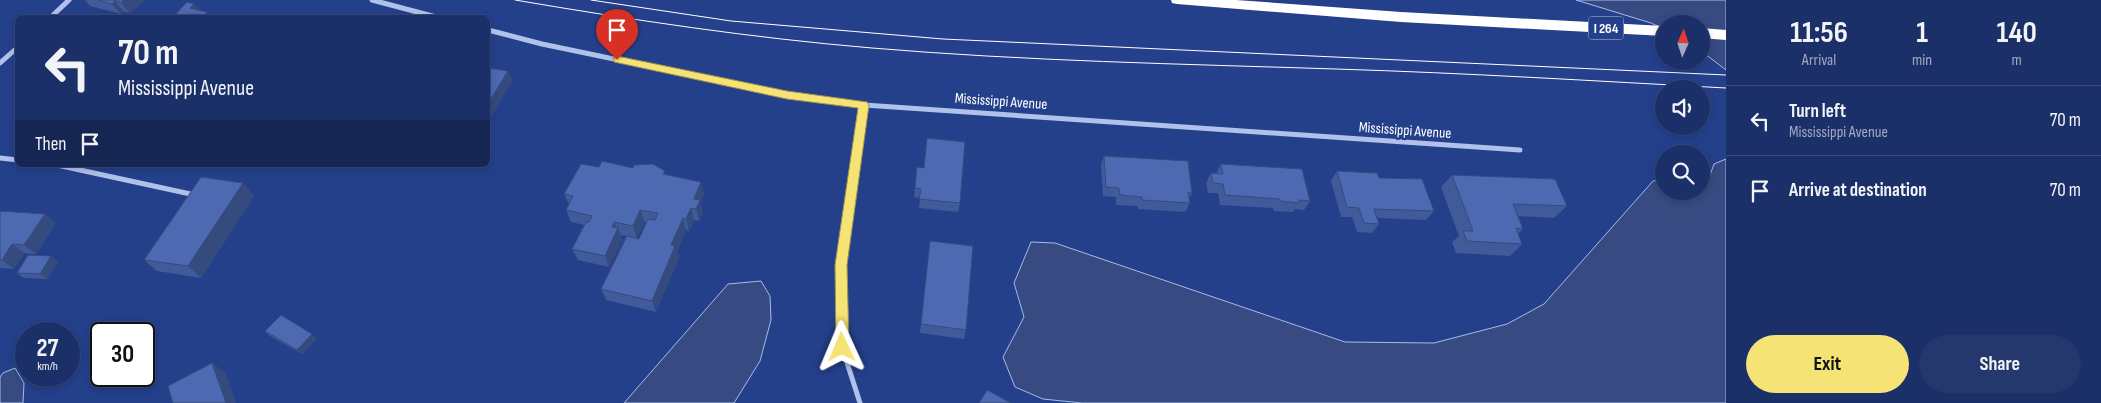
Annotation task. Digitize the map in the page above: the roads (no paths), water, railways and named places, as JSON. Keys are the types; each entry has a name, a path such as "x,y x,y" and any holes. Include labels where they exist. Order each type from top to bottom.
{"highway":[{"name":"I 264","path":"1177,0 1391,16 1655,31"},
{"path":"1710,34 1726,35"}],"street":[{"path":"53,15 69,0"},
{"path":"372,0 429,15"},
{"name":"Mississippi Avenue","path":"490,31 542,44 787,95 864,105 1520,150"},
{"path":"0,63 15,50"},
{"path":"860,403 842,347 841,265 864,105"},
{"path":"0,158 15,160"},
{"path":"73,167 198,196"}],"water":[{"path":"1576,0 1726,0 1726,70 1710,58 1710,15 1655,15 1655,25"},
{"path":"1726,159 1726,403 1082,403 1043,399 1015,387 1003,357 1024,317 1014,283 1031,242 1055,243 1345,342 1434,343 1507,324 1544,304 1653,181 1655,181 1655,200 1710,200 1710,175 1714,164"},
{"path":"761,281 770,296 771,320 760,361 734,403 624,403 728,284"},
{"path":"15,368 15,387 24,387 23,403 0,403 0,377 3,373"}],"tram line":[{"path":"515,0 737,34 827,44 930,52 1104,61 1531,77 1726,88"},
{"path":"591,0 731,21 943,39 1726,75"}]}
